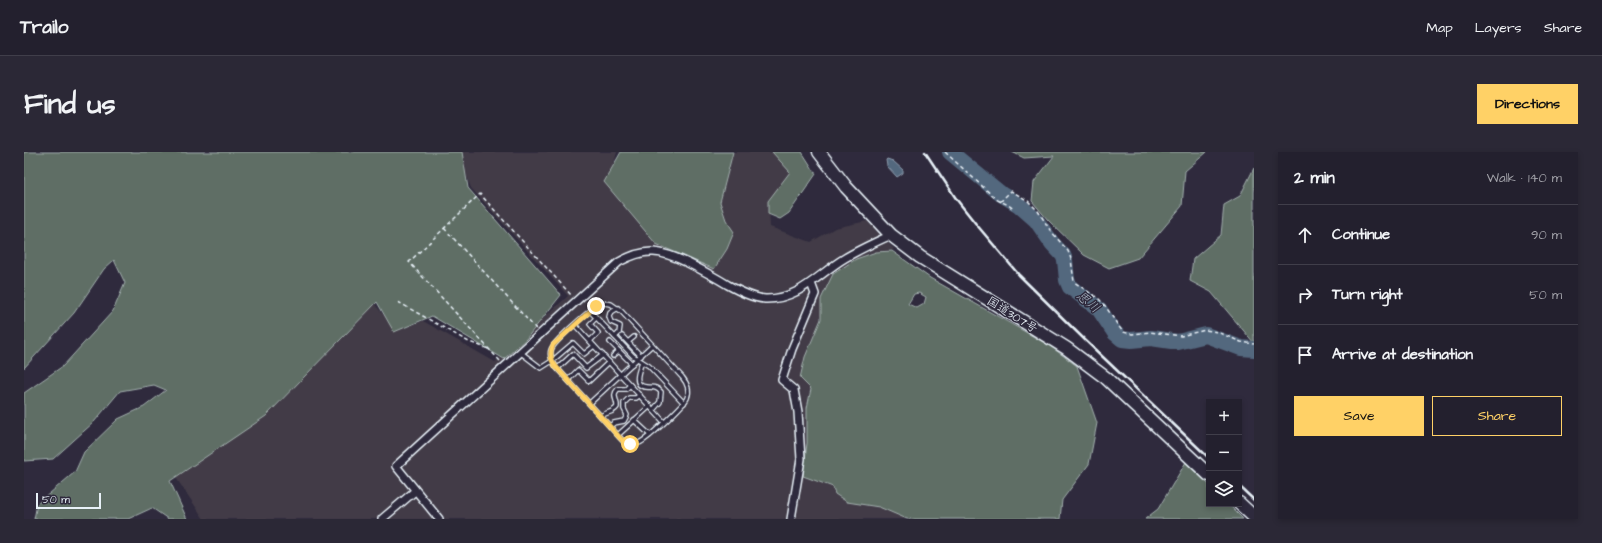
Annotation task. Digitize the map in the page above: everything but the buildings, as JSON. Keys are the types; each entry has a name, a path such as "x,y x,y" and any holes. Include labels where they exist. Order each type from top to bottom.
{"highway":[{"name":"国道307号","path":"819,152 846,187 891,235 920,258 1066,348 1106,378 1206,472"},
{"path":"1242,506 1254,517"}],"street":[{"path":"439,519 396,466 619,262 640,253 661,252 673,256 738,290 764,299 786,296 798,292 844,258 891,235"},
{"path":"791,519 800,459 798,412 794,390 782,380 792,349 815,294 810,283"},
{"path":"382,519 415,490"}],"lane":[{"path":"604,303 611,304 618,308 684,380 688,392 687,399 684,404 640,443 633,444 624,442 552,361 551,353 553,345 590,311 596,306 604,303"},
{"path":"615,337 619,333 620,326 611,322 609,317 610,313 618,308"},
{"path":"590,311 637,360 653,370 684,404"},
{"path":"590,342 598,334 590,324 596,318"},
{"path":"575,325 664,422"},
{"path":"622,336 641,356"},
{"path":"628,342 634,337"},
{"path":"610,342 632,364"},
{"path":"520,352 541,368 552,361 573,343 584,354 594,346"},
{"path":"590,403 652,345"},
{"path":"614,356 619,351"},
{"path":"558,368 573,354 586,368 603,355"},
{"path":"568,380 578,370 588,381 609,362"},
{"path":"642,362 637,374 641,385 658,388 661,392 660,402 653,410"},
{"path":"601,416 605,413 612,412 617,407 614,397 616,391 622,388 626,389 630,385"},
{"path":"610,426 614,423 624,421 627,415 624,409 624,403 629,398 636,398 640,395"},
{"path":"618,435 650,406"},
{"path":"634,420 650,435"}],"path":[{"path":"945,152 1000,202 1008,204 1013,210"},
{"path":"1000,202 1011,191 1027,200 1038,211 1050,230 1068,251 1071,259 1074,282 1099,299 1123,332 1132,334 1150,332 1181,336 1205,330 1217,332 1242,342 1254,344"},
{"path":"505,366 409,262 480,194 577,302"},
{"path":"444,228 541,334"},
{"path":"398,302 469,342 490,350"}],"shaded area":[{"path":"457,152 617,152 610,179 712,199 726,152 775,152 792,171 769,206 770,227 811,242 835,228 867,221 894,249 838,275 827,293 806,373 813,400 907,514 908,519 204,519 174,475 373,302 396,330 423,321 495,362 568,296 471,188"}],"green space":[{"path":"24,152 462,152 468,188 561,295 526,339 504,359 432,316 394,332 377,302 266,416 170,481 187,519 168,519 152,508 128,519 34,519 37,504 75,472 84,452 118,419 144,407 166,390 154,385 120,391 94,422 53,459 24,461 24,393 63,366 113,311 125,283 114,260 104,269 74,313 24,368"},
{"path":"621,152 733,152 720,202 726,220 734,232 727,249 714,269 656,244 604,182"},
{"path":"772,152 802,152 816,174 789,213 780,219 768,214 768,201 790,172"},
{"path":"1012,152 1207,152 1185,171 1182,206 1138,258 1109,268 1084,255 1048,220 1032,201 1034,182 1054,156 1024,158"},
{"path":"1254,168 1254,343 1211,292 1190,281 1193,259 1221,235 1224,205 1240,196"},
{"path":"892,251 930,278 1050,346 1077,366 1097,423 1089,464 1062,500 1060,519 907,519 879,507 847,502 835,494 833,487 803,476 807,443 807,408 811,389 800,378 805,357 821,319 821,299 833,274 856,259 876,252","holes":["919,293 926,297 924,304 917,308 908,304 914,294"]},
{"path":"1186,462 1206,482 1206,507 1231,507 1243,519 1145,519 1158,509"}],"water":[{"path":"887,159 893,161 903,170 903,173 897,177 887,166"}],"waterway":[{"name":"思川","path":"950,152 1001,194 1019,205 1036,220 1052,243 1063,255 1067,280 1070,287 1099,309 1115,333 1122,339 1131,340 1151,338 1178,342 1206,335 1241,348 1254,349"}],"railway":[{"path":"925,152 957,200 1019,275 1206,455"},
{"path":"1242,489 1254,500"}],"route":[{"path":"596,306 553,345 551,357 556,367 620,438 624,442 630,444"}]}
